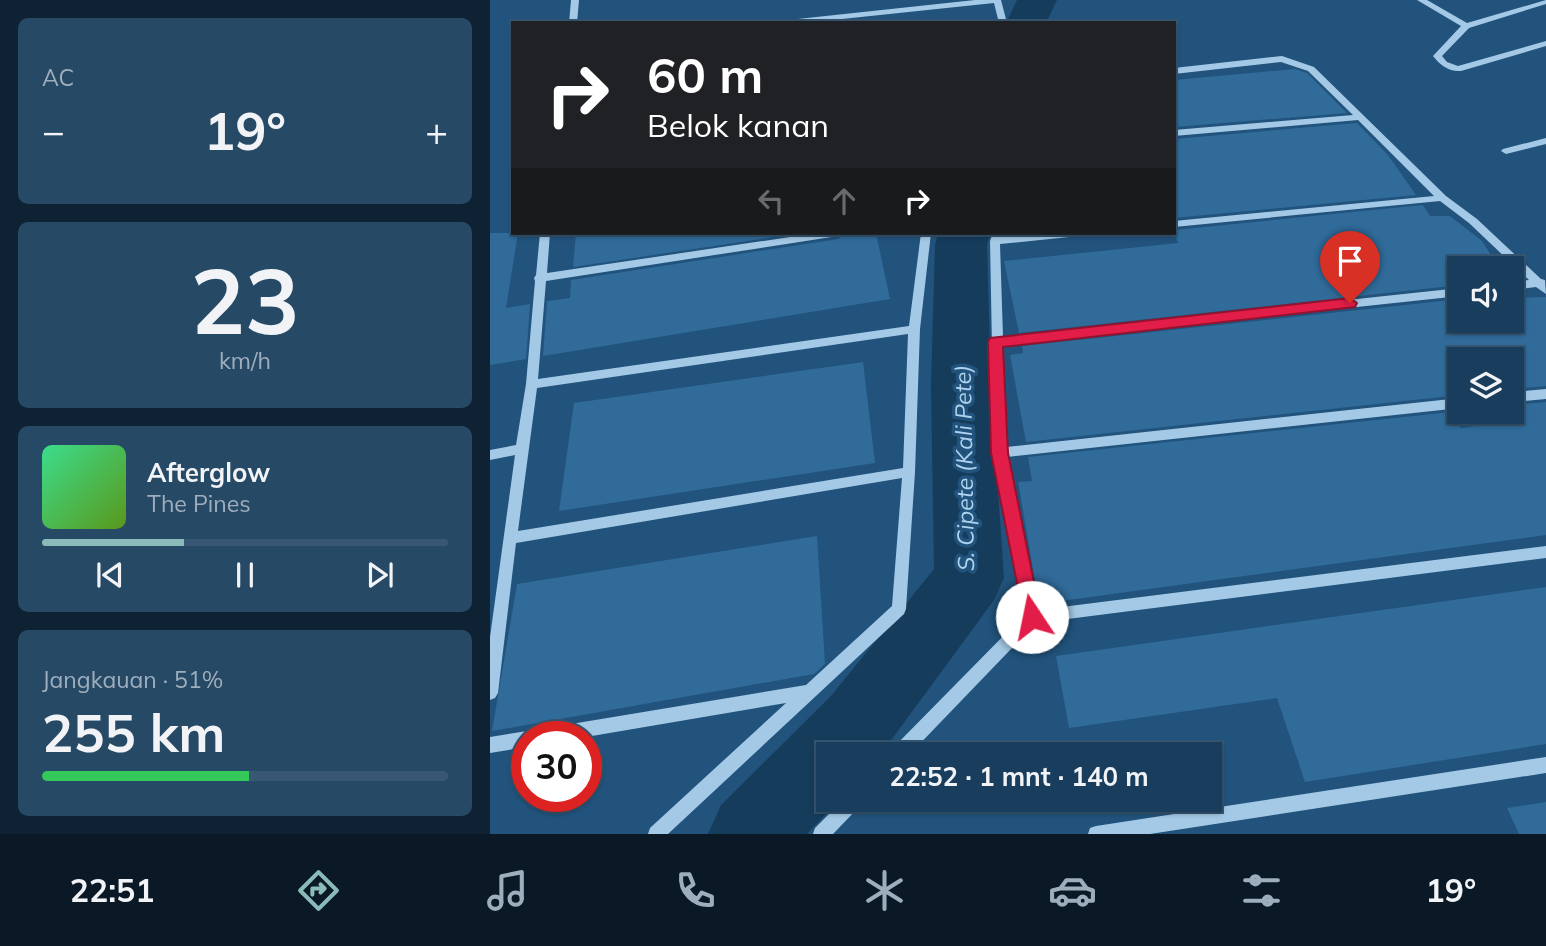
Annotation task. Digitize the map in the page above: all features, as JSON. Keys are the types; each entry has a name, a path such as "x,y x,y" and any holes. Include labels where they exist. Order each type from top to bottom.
{"street":[{"path":"573,21 575,0"},
{"path":"798,21 997,0 1002,21"},
{"path":"1421,0 1466,26"},
{"path":"1546,1 1466,26 1437,56 1444,64 1458,69 1546,43"},
{"path":"1176,71 1270,60 1295,63 1311,69 1442,198 1473,221 1543,286"},
{"path":"1176,134 1361,117"},
{"path":"1506,150 1546,141"},
{"path":"1176,224 1442,198"},
{"path":"490,693 532,384 545,235"},
{"path":"539,278 825,235"},
{"path":"656,834 899,609 909,472 915,329 926,235"},
{"path":"1032,617 1000,453 996,342 997,237 1038,235"},
{"path":"1524,286 1543,286"},
{"path":"996,342 1447,293"},
{"path":"532,384 915,329"},
{"path":"1524,396 1546,394"},
{"path":"1000,453 1447,404"},
{"path":"490,454 522,449"},
{"path":"510,538 909,472"},
{"path":"911,742 1032,617 1546,552"},
{"path":"602,727 810,692"},
{"path":"490,745 511,742"},
{"path":"1096,834 1546,765"},
{"path":"821,834 842,812"}],"building":[{"path":"1295,69 1307,73 1347,113 1176,127 1176,80"},
{"path":"1357,123 1388,155 1416,195 1176,218 1176,139"},
{"path":"1423,205 1430,216 1450,216 1482,241 1491,256 1447,256 1447,286 1019,333 1004,261 1178,243 1176,230"},
{"path":"490,233 511,233 518,235 506,308 530,304 526,359 490,365"},
{"path":"576,235 788,235 573,267"},
{"path":"843,235 876,235 890,299 543,356 547,301 570,298 571,280 838,239"},
{"path":"1546,297 1546,386 1524,388 1524,347 1447,347 1447,396 1026,442 1010,355 1023,353 1022,346 1447,300 1447,333 1524,333 1524,298"},
{"path":"863,362 875,463 559,511 574,403"},
{"path":"1546,402 1546,535 1039,604 1018,482 1032,481 1028,457 1447,412 1447,424 1460,424 1460,428 1490,424 1524,424 1524,404"},
{"path":"817,536 825,664 814,674 548,721 511,721 511,728 492,731 517,584"},
{"path":"1546,587 1546,744 1305,782 1277,698 1069,728 1056,656"},
{"path":"1546,802 1546,834 1519,834 1507,808"}],"waterway":[{"name":"S. Cipete (Kali Pete)","path":"1027,21 1037,0"},
{"name":"S. Cipete (Kali Pete)","path":"750,834 858,723 969,578 961,387 961,245 964,235"}],"route":[{"path":"1032,617 1000,453 996,342 1350,303"}]}
